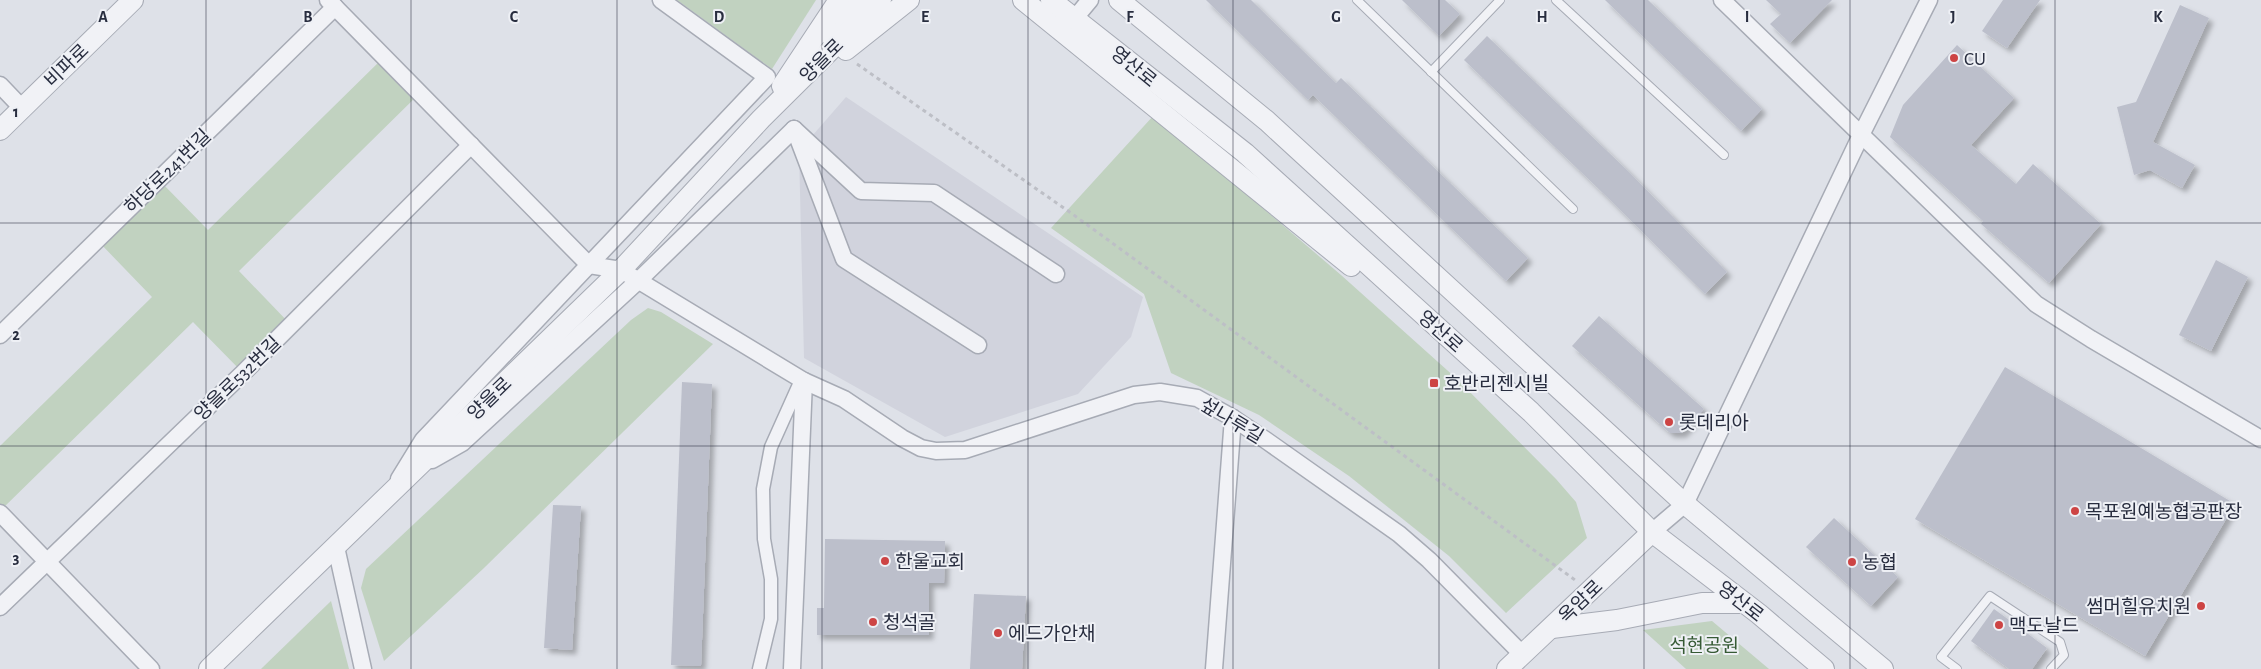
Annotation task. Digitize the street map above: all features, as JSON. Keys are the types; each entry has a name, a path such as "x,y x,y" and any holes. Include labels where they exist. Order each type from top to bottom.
{"street":[{"name":"비파로","path":"0,130 133,0"},
{"path":"387,498 422,440 767,77 661,0"},
{"path":"761,119 839,0"},
{"name":"양을로","path":"761,119 859,0"},
{"name":"양을로","path":"209,669 621,270 761,119 881,0"},
{"path":"761,119 909,0"},
{"path":"1023,0 1530,412"},
{"name":"영산로","path":"1051,0 1245,153 1530,412 1652,532 1744,603 1824,669"},
{"path":"1075,18 1090,0"},
{"name":"영산로","path":"1119,0 1267,121 1685,504 1883,669"},
{"path":"1722,0 2036,304 2072,328 2261,439"},
{"path":"1652,532 1685,504 1861,135 1929,0"},
{"path":"331,4 589,265 621,270"},
{"name":"하당로241번길","path":"0,335 331,4"},
{"path":"0,85 22,108"},
{"path":"794,128 861,191 934,193 1056,274"},
{"path":"413,472 462,442 639,280 794,128"},
{"path":"794,128 844,259 978,345"},
{"name":"양을로532번길","path":"0,607 264,352 471,145"},
{"name":"섶나루길","path":"621,270 803,380 844,399 902,438 921,448 936,451 965,450 1134,395 1160,392 1197,398 1233,418 1399,534 1429,560 1524,662"},
{"path":"759,669 772,619 771,579 763,532 763,489 771,447 803,380"},
{"path":"792,669 803,380"},
{"path":"1214,669 1233,418"},
{"path":"0,513 151,669"},
{"name":"옥암로","path":"1507,669 1524,662 1552,628 1652,532"},
{"path":"336,547 362,669"},
{"path":"1552,628 1617,620 1702,603 1744,603"}],"lane":[{"path":"1357,0 1573,209"},
{"path":"1431,72 1500,0"},
{"path":"1556,0 1724,155"},
{"path":"1956,669 1941,657 1990,596 2060,642 2064,655 2051,669"}],"path":[{"path":"842,53 1071,213 1590,591"}],"shaded area":[{"path":"846,97 1143,297 1131,337 1078,394 945,437 804,358 799,151"}],"green space":[{"path":"677,0 816,0 772,69"},
{"path":"384,57 420,93 239,271 291,325 243,373 193,322 0,511 0,446 152,297 97,240 159,180 208,230"},
{"path":"1154,115 1341,275 1457,379 1556,479 1576,502 1587,538 1506,613 1449,556 1349,476 1259,415 1171,373 1144,294 1051,228"},
{"path":"648,308 661,312 713,344 484,568 384,661 361,588 366,569 631,320"},
{"path":"331,601 349,669 261,669"},
{"name":"석현공원","path":"1712,621 1769,669 1686,669 1643,630"}],"building":[{"path":"1206,0 1251,0 1336,83 1341,78 1528,258 1506,281 1313,95 1308,100"},
{"path":"1402,0 1445,0 1460,14 1439,36"},
{"path":"1605,0 1648,0 1762,109 1741,131"},
{"path":"1766,0 1832,0 1790,43 1770,24 1781,14"},
{"path":"2003,0 2040,0 2007,48 1982,31"},
{"path":"2180,5 2209,18 2153,142 2195,165 2182,188 2150,170 2134,175 2117,107 2136,102"},
{"path":"1487,36 1628,171 1727,272 1705,294 1464,60"},
{"path":"1957,45 2014,98 1971,145 2016,184 2033,164 2101,224 2049,283 1981,224 1983,221 1890,137 1903,105"},
{"path":"2216,260 2248,277 2211,351 2179,335"},
{"path":"1599,316 1704,409 1682,433 1670,433 1572,346"},
{"name":"목포원예농협공판장","path":"2005,367 2235,504 2145,656 1915,519"},
{"path":"682,382 712,384 701,666 671,665"},
{"path":"553,505 581,506 572,650 544,648"},
{"name":"농협","path":"1834,518 1898,577 1871,606 1806,547"},
{"path":"825,539 945,541 944,583 929,583 929,635 817,635 817,608 824,608"},
{"name":"에드가안채","path":"974,594 1026,596 1022,669 970,669"},
{"name":"맥도날드","path":"1994,609 2047,648 2032,669 2009,669 1971,641"}],"place":[{"name":"CU","path":"1954,58"},
{"name":"호반리젠시빌","path":"1434,383"},
{"name":"롯데리아","path":"1669,422"},
{"name":"목포원예농협공판장","path":"2075,511"},
{"name":"한울교회","path":"885,561"},
{"name":"농협","path":"1852,562"},
{"name":"썸머힐유치원","path":"2201,606"},
{"name":"청석골","path":"873,622"},
{"name":"맥도날드","path":"1999,625"},
{"name":"에드가안채","path":"998,633"}]}
